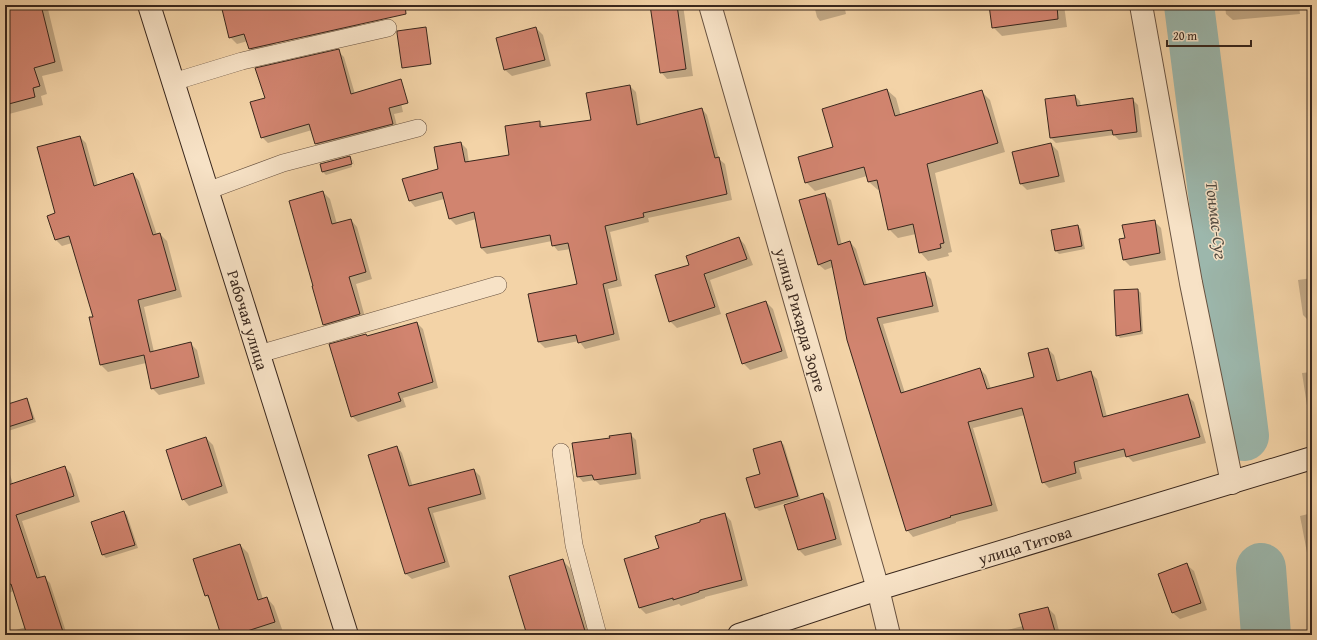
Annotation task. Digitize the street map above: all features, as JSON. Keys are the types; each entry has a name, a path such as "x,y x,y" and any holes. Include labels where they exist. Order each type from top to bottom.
{"main road":[{"name":"Рабочая улица","path":"149,5 347,635"},
{"name":"улица Рихарда Зорге","path":"710,5 878,589 889,635"},
{"path":"1141,5 1191,283 1232,483"},
{"name":"улица Титова","path":"739,635 878,589 1312,458"}],"lane":[{"path":"173,82 242,61 388,28"},
{"path":"208,191 284,163 418,128"},
{"path":"259,354 498,285"},
{"path":"561,452 574,545 598,635"}],"building":[{"path":"5,5 41,5 55,62 34,68 40,86 33,88 35,97 5,105"},
{"path":"221,5 405,5 406,14 249,49 244,34 229,38"},
{"path":"650,5 677,5 686,69 660,73"},
{"path":"989,5 1057,5 1058,19 992,28"},
{"path":"426,27 431,64 402,68 397,31"},
{"path":"536,27 545,60 504,70 496,38"},
{"path":"339,49 351,94 401,79 408,103 389,108 393,124 315,144 309,124 261,138 250,102 265,98 255,68"},
{"path":"630,85 637,125 702,108 715,158 719,157 727,194 643,213 644,217 605,226 617,280 603,284 614,334 578,343 576,335 538,342 528,294 577,284 568,243 552,246 550,235 481,248 474,212 449,219 442,192 409,201 402,179 438,169 434,147 461,142 465,162 509,155 505,126 540,121 540,127 591,120 586,93"},
{"path":"887,89 895,116 982,90 998,143 927,164 944,243 940,244 941,248 919,253 913,224 888,230 877,180 868,182 864,167 805,183 798,157 833,147 822,109"},
{"path":"1075,95 1077,106 1133,98 1137,132 1113,135 1112,130 1050,138 1045,99"},
{"path":"80,136 94,186 133,173 153,235 160,233 176,290 138,300 150,352 191,342 199,377 151,389 144,355 100,365 89,317 93,317 69,236 55,240 47,216 55,213 37,147"},
{"path":"1051,143 1059,176 1020,184 1012,152"},
{"path":"350,156 352,164 322,172 320,164"},
{"path":"323,191 332,224 351,219 366,272 349,277 360,314 323,325 289,201"},
{"path":"825,193 838,245 850,241 864,285 925,272 933,306 877,318 901,393 980,368 987,389 1034,377 1028,353 1048,348 1057,381 1091,371 1103,417 1188,394 1200,437 1126,457 1124,449 1074,462 1076,473 1042,483 1022,408 968,422 992,505 950,516 951,517 906,531 847,340 831,260 818,265 799,200"},
{"path":"1155,220 1160,253 1123,260 1119,239 1125,238 1122,225"},
{"path":"1078,225 1082,246 1055,251 1051,230"},
{"path":"739,237 747,259 704,274 715,307 669,322 655,275 689,265 686,256"},
{"path":"1138,289 1141,331 1116,336 1114,290"},
{"path":"766,301 782,351 742,364 726,314"},
{"path":"417,322 433,382 398,393 401,401 351,417 329,344 366,334 367,336"},
{"path":"27,398 33,419 5,428 5,405"},
{"path":"631,433 636,474 594,480 592,475 577,477 572,443 610,438 609,436"},
{"path":"206,437 222,486 182,500 166,450"},
{"path":"781,441 798,496 755,508 746,478 760,474 753,449"},
{"path":"397,446 409,486 474,469 481,494 428,508 445,562 405,574 368,455"},
{"path":"65,466 74,496 16,515 37,578 45,576 64,635 27,635 11,584 5,586 5,486"},
{"path":"823,493 836,539 798,550 784,505"},
{"path":"124,511 135,545 102,555 91,522"},
{"path":"725,513 742,580 639,608 624,559 659,548 655,536"},
{"path":"240,544 258,600 267,597 275,622 235,635 221,635 208,595 205,596 193,559"},
{"path":"563,559 585,631 574,635 527,635 509,576"},
{"path":"1187,563 1201,603 1172,613 1158,574"},
{"path":"1048,607 1056,635 1025,635 1019,614"}],"waterway":[{"name":"Тонмас-Суг","path":"1189,5 1244,436"},
{"name":"Тонмас-Суг","path":"1261,568 1266,635"}]}
